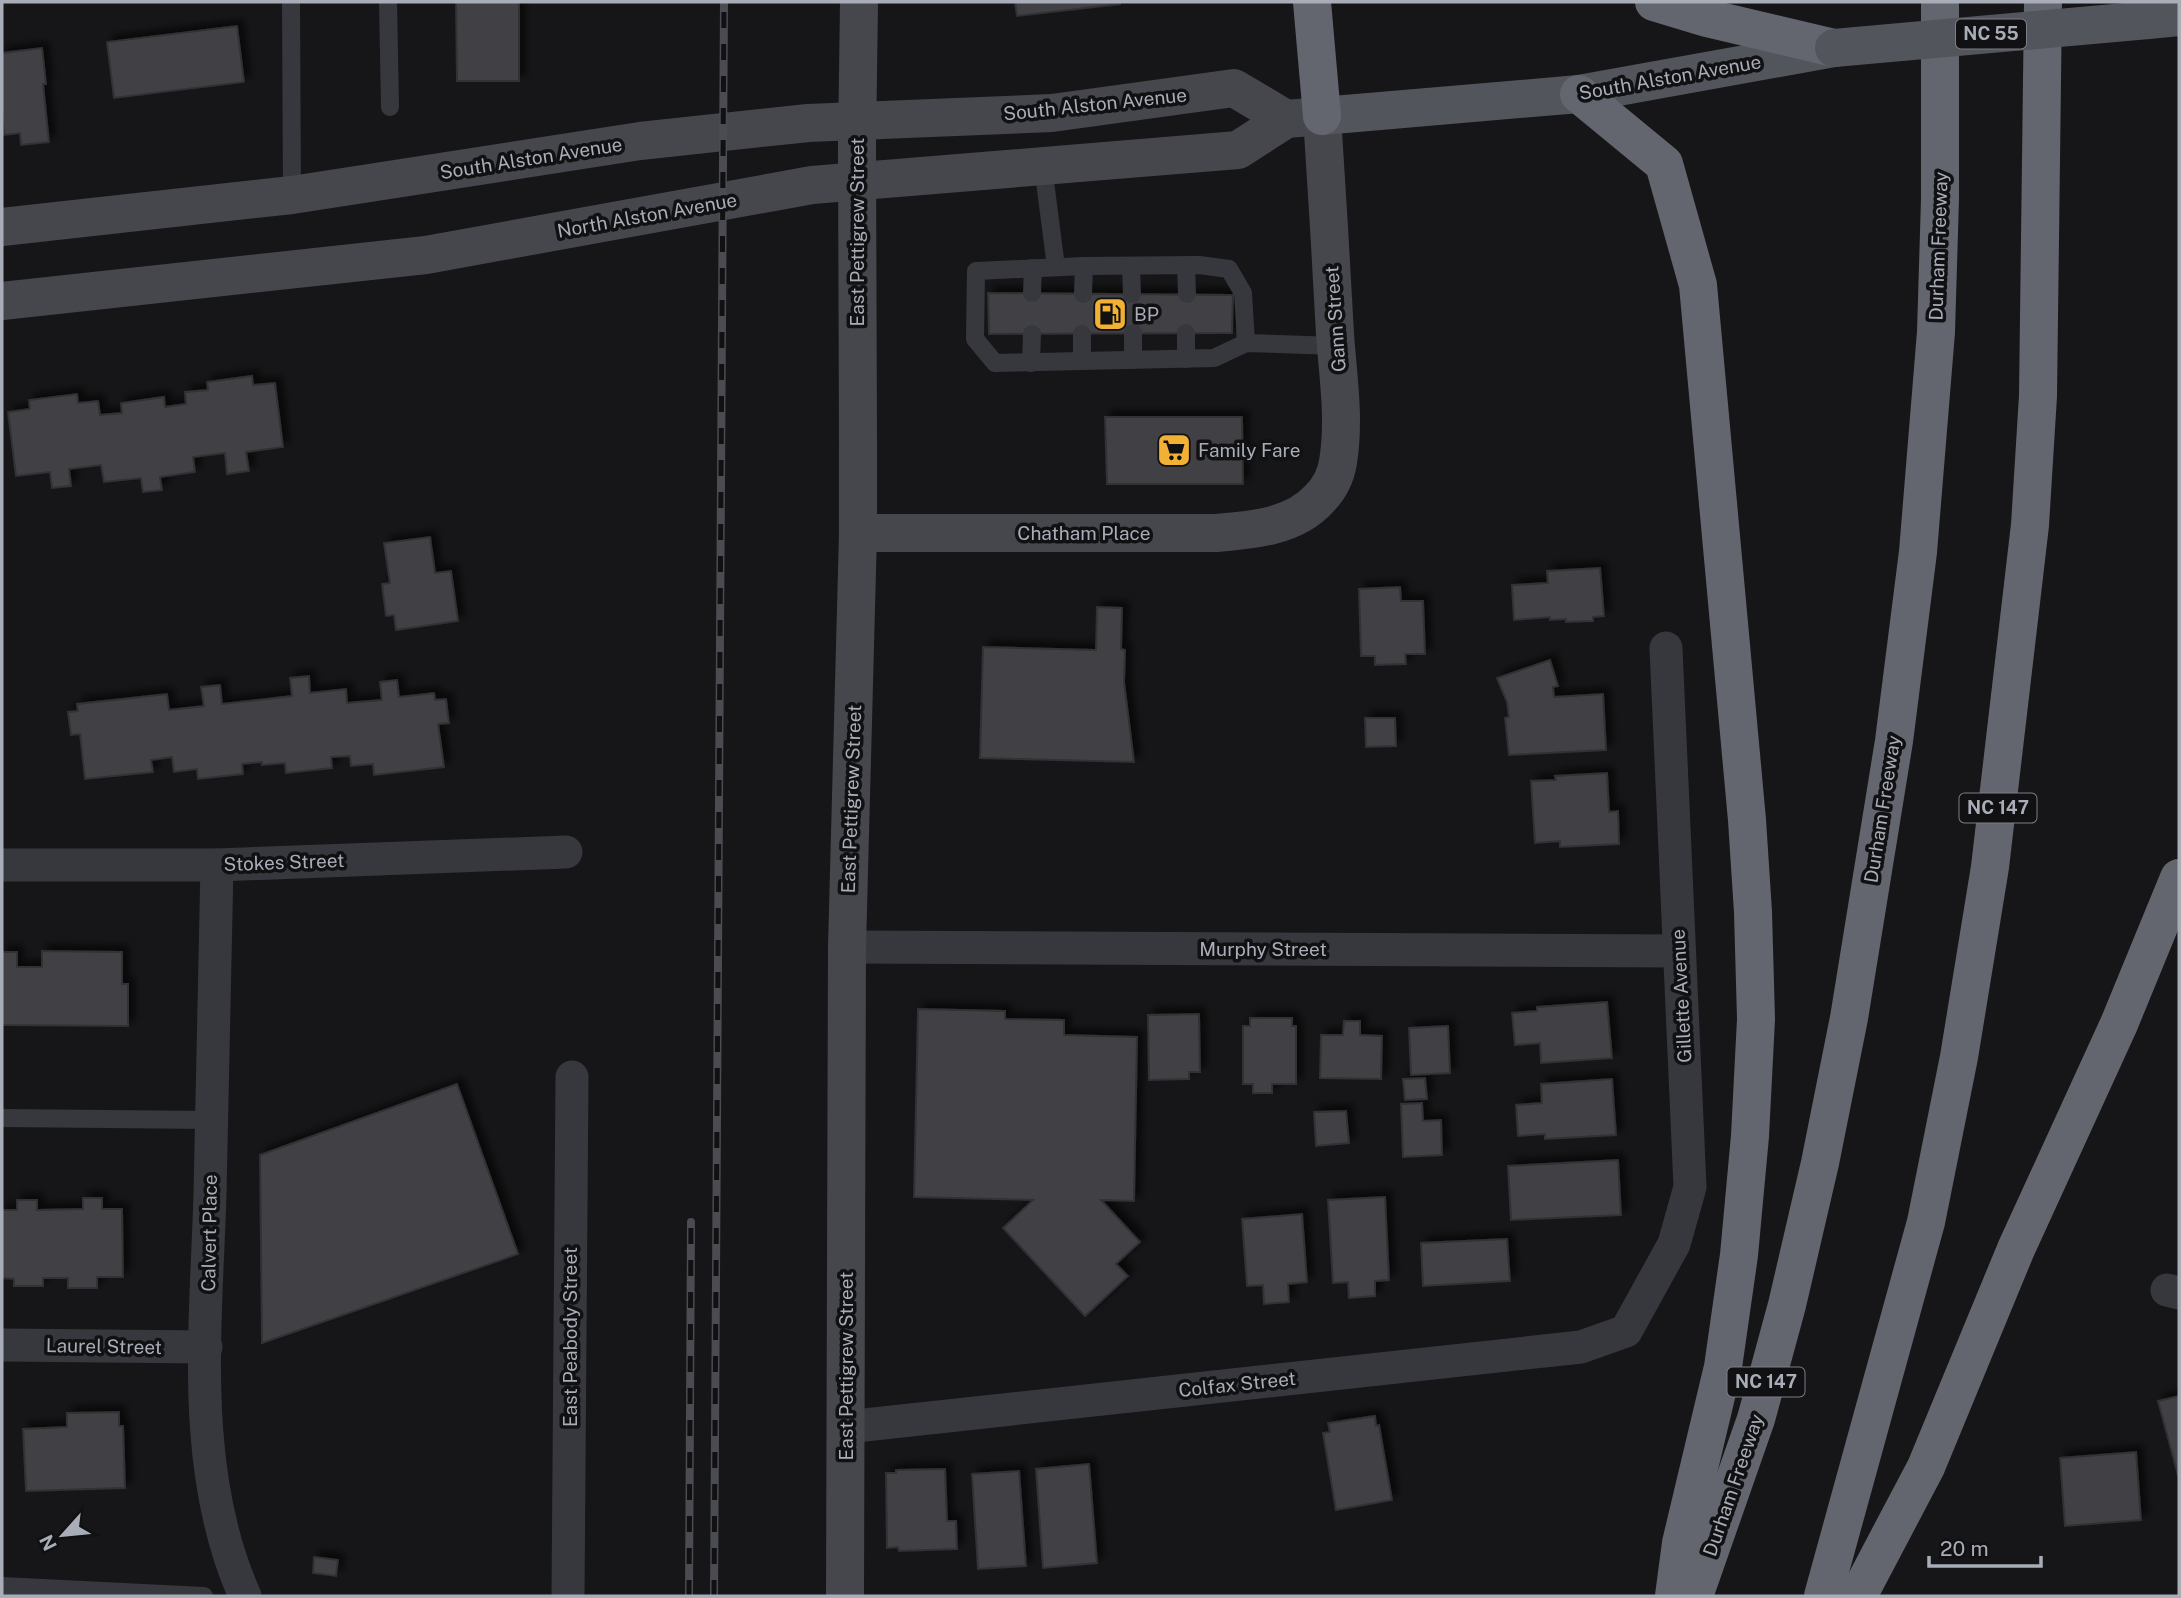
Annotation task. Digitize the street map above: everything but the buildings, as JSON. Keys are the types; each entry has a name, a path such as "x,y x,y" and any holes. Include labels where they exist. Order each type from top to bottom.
{"highway":[{"path":"1304,118 1312,2"},
{"path":"1654,2 1707,18 1834,48"},
{"name":"Durham Freeway","path":"1694,1596 1756,1419 1787,1305 1849,1018 1894,741 1918,552 1936,331 1940,199 1940,2"},
{"name":"NC 147","path":"1824,1596 1926,1222 1959,1057 1990,867 2030,525 2038,396 2043,2"},
{"path":"1579,94 1664,164 1699,285 1753,912 1756,1018 1739,1255 1723,1367 1681,1543 1674,1596"},
{"path":"1858,1596 1926,1467 2016,1249 2119,1024 2179,878"}],"main road":[{"name":"East Pettigrew Street","path":"845,1596 847,947 859,533 859,2"},
{"name":"South Alston Avenue","path":"2,227 292,195 640,141 808,123 1052,113 1234,88 1304,118 1579,94 1834,48 2164,19"},
{"name":"North Alston Avenue","path":"2,301 426,255 812,185 1238,150 1304,118"},
{"name":"Gann Street","path":"1304,118 1336,346 1342,409 1338,463 1332,481 1306,512"},
{"name":"Chatham Place","path":"859,533 1216,533 1276,524 1306,512"}],"street":[{"name":"Gillette Avenue","path":"1626,1331 1674,1244 1690,1188 1666,648"},
{"name":"Stokes Street","path":"2,865 217,865 566,852"},
{"name":"Calvert Place","path":"217,865 206,1347 208,1452 216,1507 245,1596"},
{"name":"Murphy Street","path":"847,947 1679,951"},
{"name":"East Peabody Street","path":"568,1596 572,1077"},
{"name":"Colfax Street","path":"846,1427 1581,1347 1626,1331"},
{"name":"Laurel Street","path":"2,1345 206,1347"}],"lane":[{"path":"291,2 292,195"},
{"path":"388,2 390,107"},
{"path":"1043,166 1056,267"},
{"path":"1245,343 1243,293 1229,269 1186,265 976,271 975,339 995,363 1214,358 1245,343 1336,346"},
{"path":"1186,265 1186,294"},
{"path":"1083,293 1084,266"},
{"path":"1131,266 1132,294"},
{"path":"1032,293 1033,268"},
{"path":"1133,333 1133,360"},
{"path":"1185,333 1186,359"},
{"path":"1031,363 1032,334"},
{"path":"1082,334 1082,361"},
{"path":"2,1118 211,1120"},
{"path":"2,1586 204,1596"}],"railway":[{"path":"714,1596 724,2"},
{"path":"689,1596 691,1222"}],"place":[{"name":"BP","path":"1110,314"},
{"name":"Family Fare","path":"1174,450"}]}
